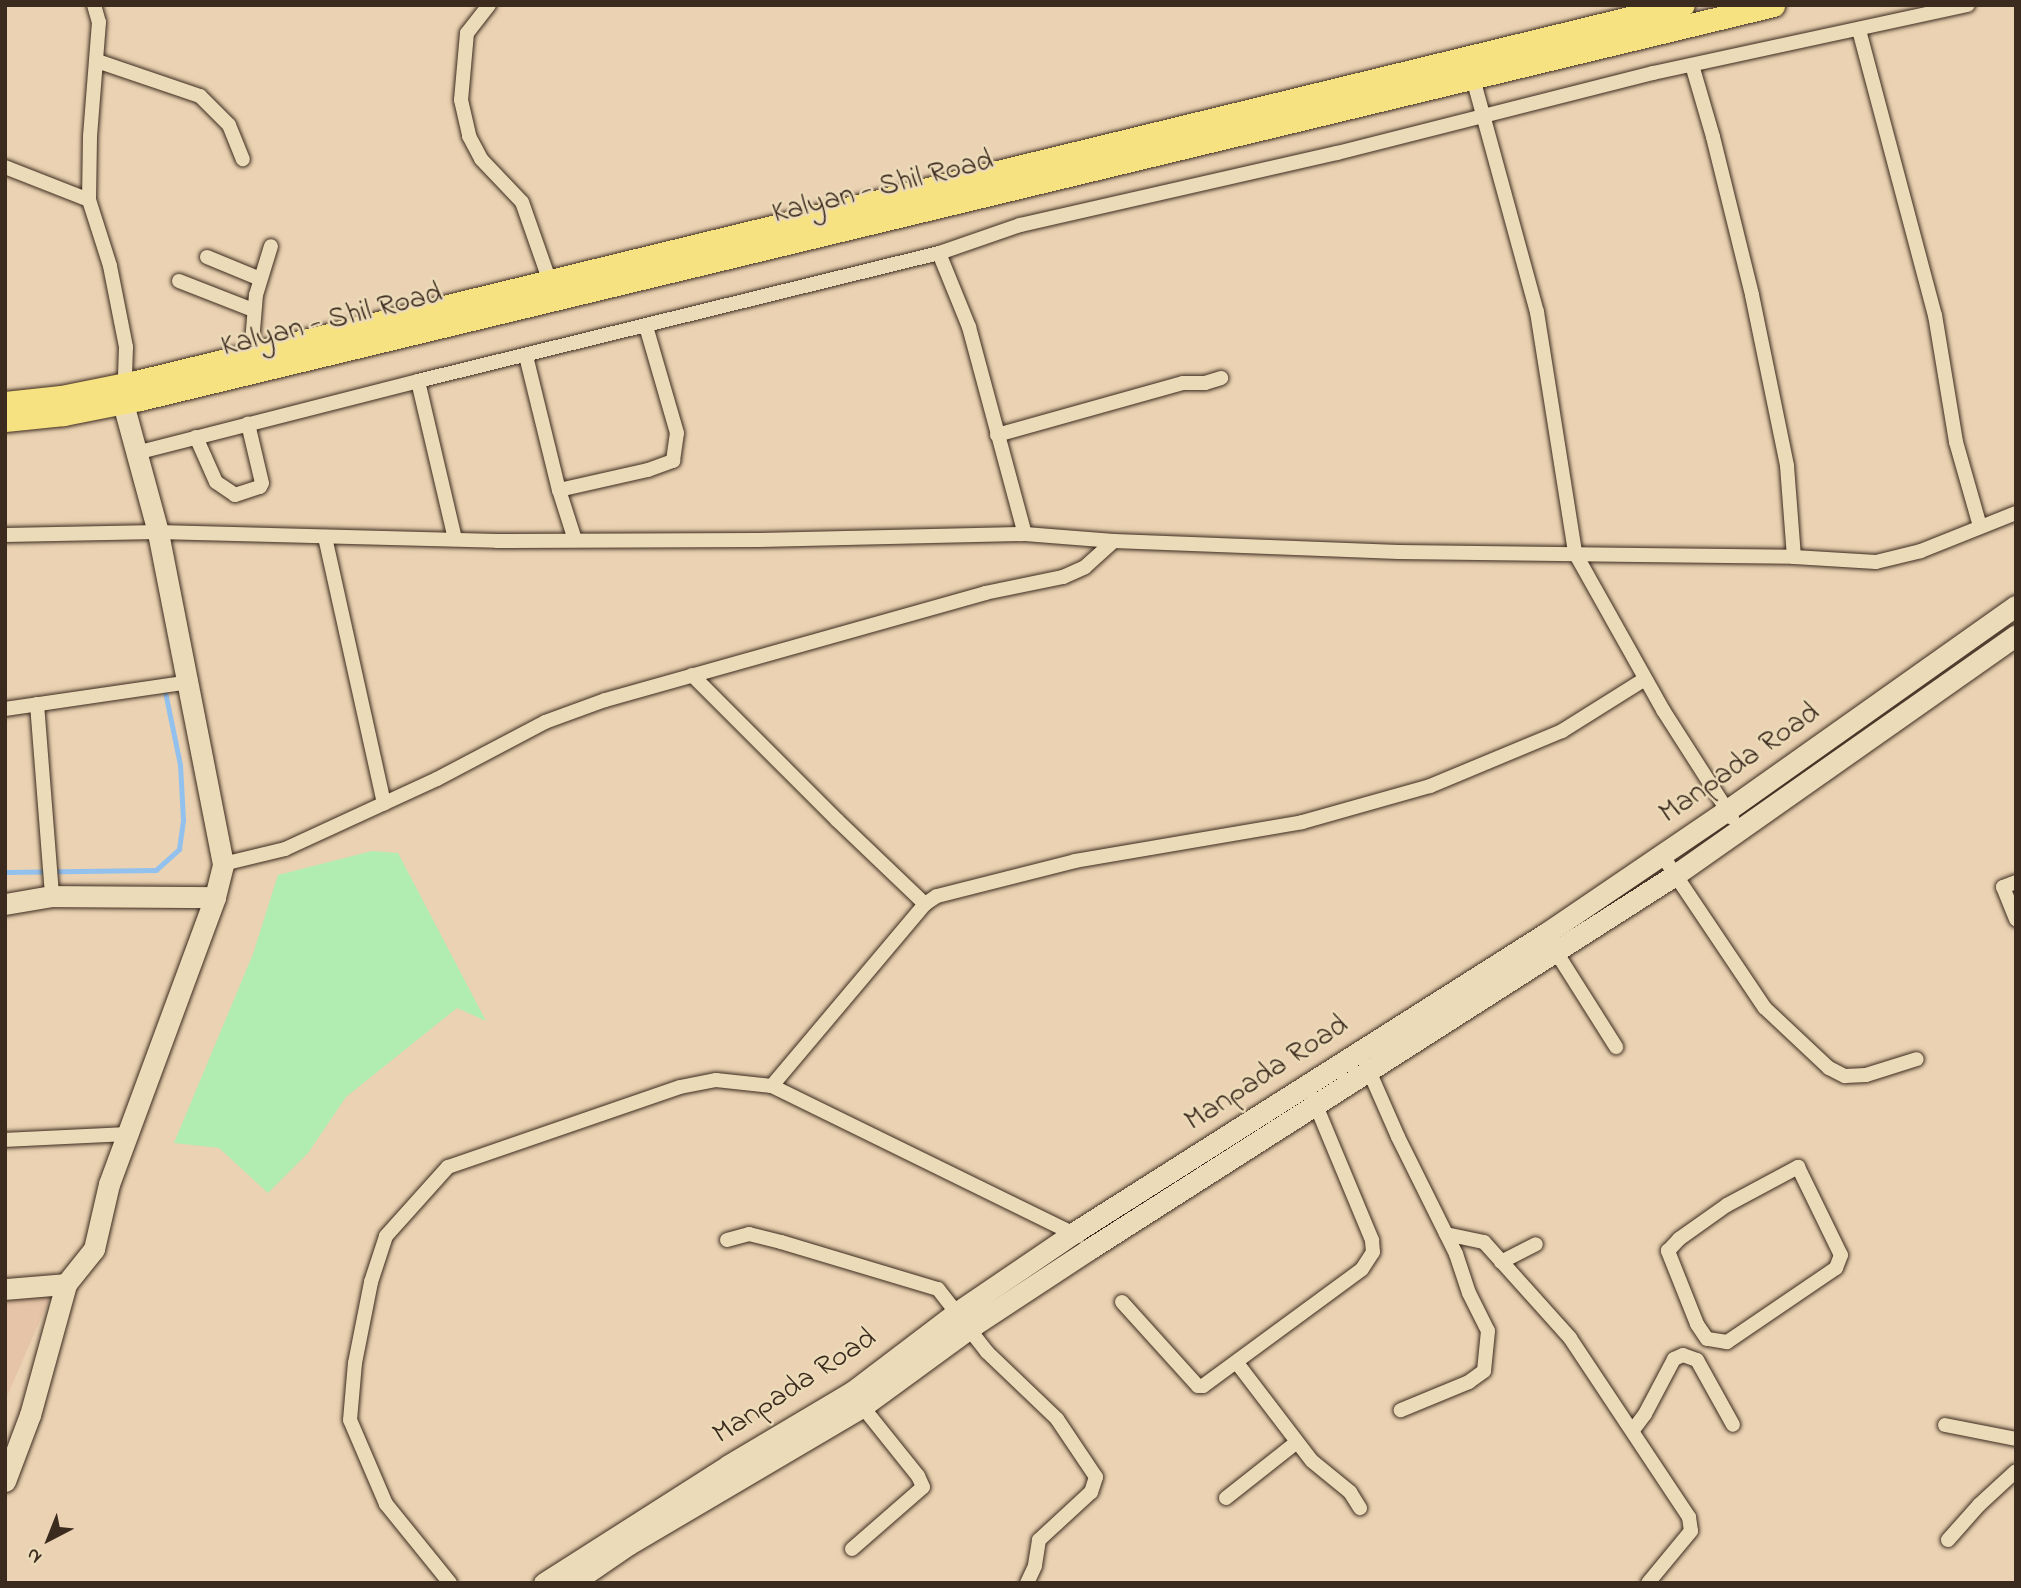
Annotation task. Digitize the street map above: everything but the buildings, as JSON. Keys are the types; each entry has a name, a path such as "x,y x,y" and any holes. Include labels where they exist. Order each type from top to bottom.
{"main road":[{"name":"Kalyan - Shil Road","path":"5,403 124,394 1471,69 1683,5"},
{"name":"Kalyan - Shil Road","path":"5,420 64,414 251,354 550,282 1471,69 1773,5"},
{"path":"5,1481 30,1415 66,1284 94,1249 109,1184 215,897 223,864 158,532 136,453 124,394"},
{"name":"Manpada Road","path":"544,1583 626,1538 857,1399 1075,1232 1310,1094 1369,1070 1551,943 1662,855 2013,620"},
{"name":"Manpada Road","path":"962,1321 1088,1250 1310,1094 1359,1050 1675,875 1741,830 2013,620"},
{"path":"5,904 52,895 215,897"},
{"path":"5,1289 66,1284"},
{"name":"Manpada Road","path":"572,1583 626,1538"}],"street":[{"path":"94,5 99,22 89,137 89,200 110,265 127,347 124,394"},
{"path":"489,5 467,33 461,100 469,136 481,159 522,202 550,282"},
{"path":"136,453 939,253 1020,225 1486,117 1692,65 1968,5"},
{"path":"1859,30 1935,315 1956,442 1980,526"},
{"path":"97,61 200,96 229,125 243,159"},
{"path":"1692,65 1713,137 1754,308 1787,466 1794,557"},
{"path":"1471,69 1537,312 1575,553 1645,679 1726,811 1741,830"},
{"path":"5,167 89,200"},
{"path":"251,354 253,310 271,246"},
{"path":"939,253 969,327 1026,534"},
{"path":"207,257 260,279"},
{"path":"179,281 253,310"},
{"path":"559,490 648,470 673,461 677,433 646,326"},
{"path":"526,356 559,490 575,540"},
{"path":"997,435 1183,383 1205,383 1220,377"},
{"path":"418,381 455,539"},
{"path":"196,437 216,482 235,495 260,487 262,483 248,424"},
{"path":"5,535 158,532 575,540 1026,534 1114,541 1399,552 1794,557 1876,562 1921,551 2016,513"},
{"path":"325,537 384,804"},
{"path":"223,864 285,849 437,779 545,722 605,700 972,596 1063,576 1085,567 1114,541"},
{"path":"692,675 925,904"},
{"path":"772,1086 925,904 937,896 1075,861 1302,822 1430,786 1562,731 1645,679"},
{"path":"5,709 189,682"},
{"path":"37,704 52,895"},
{"path":"1662,855 1765,1008 1829,1068 1845,1076 1866,1075 1917,1059"},
{"path":"2016,882 2003,887 2016,919"},
{"path":"1551,943 1616,1047"},
{"path":"1359,1050 1446,1234 1488,1331 1484,1371 1469,1382 1401,1410"},
{"path":"450,1583 386,1504 349,1420 355,1363 371,1282 386,1236 448,1167 680,1087 716,1080 772,1086 1075,1232 1088,1250"},
{"path":"1122,1302 1198,1385 1207,1384 1362,1269 1373,1252 1372,1240 1310,1094"},
{"path":"5,1140 126,1135"},
{"path":"1798,1167 1841,1255 1836,1268 1727,1342 1707,1339 1697,1324 1668,1251 1679,1239 1727,1205 1798,1167"},
{"path":"727,1240 749,1234 781,1241 938,1289 962,1321 1057,1419 1096,1477 1091,1492 1039,1540 1035,1566 1027,1583"},
{"path":"1446,1234 1484,1242 1570,1338 1689,1517 1692,1531 1648,1583"},
{"path":"1501,1262 1536,1244"},
{"path":"1633,1430 1678,1355 1697,1360 1733,1425"},
{"path":"1237,1363 1312,1461 1350,1492 1360,1508"},
{"path":"852,1549 923,1487 918,1476 857,1399"},
{"path":"1945,1425 2016,1439"},
{"path":"1226,1498 1297,1441"},
{"path":"1948,1540 1979,1505 2016,1471"}],"shaded area":[{"path":"52,1293 5,1401 5,1297"}],"green space":[{"path":"372,851 398,853 486,1021 457,1008 346,1097 308,1153 268,1193 219,1148 174,1143 253,954 278,875"}],"waterway":[{"path":"5,872 156,870 179,849 183,820 180,765 165,692"}]}
